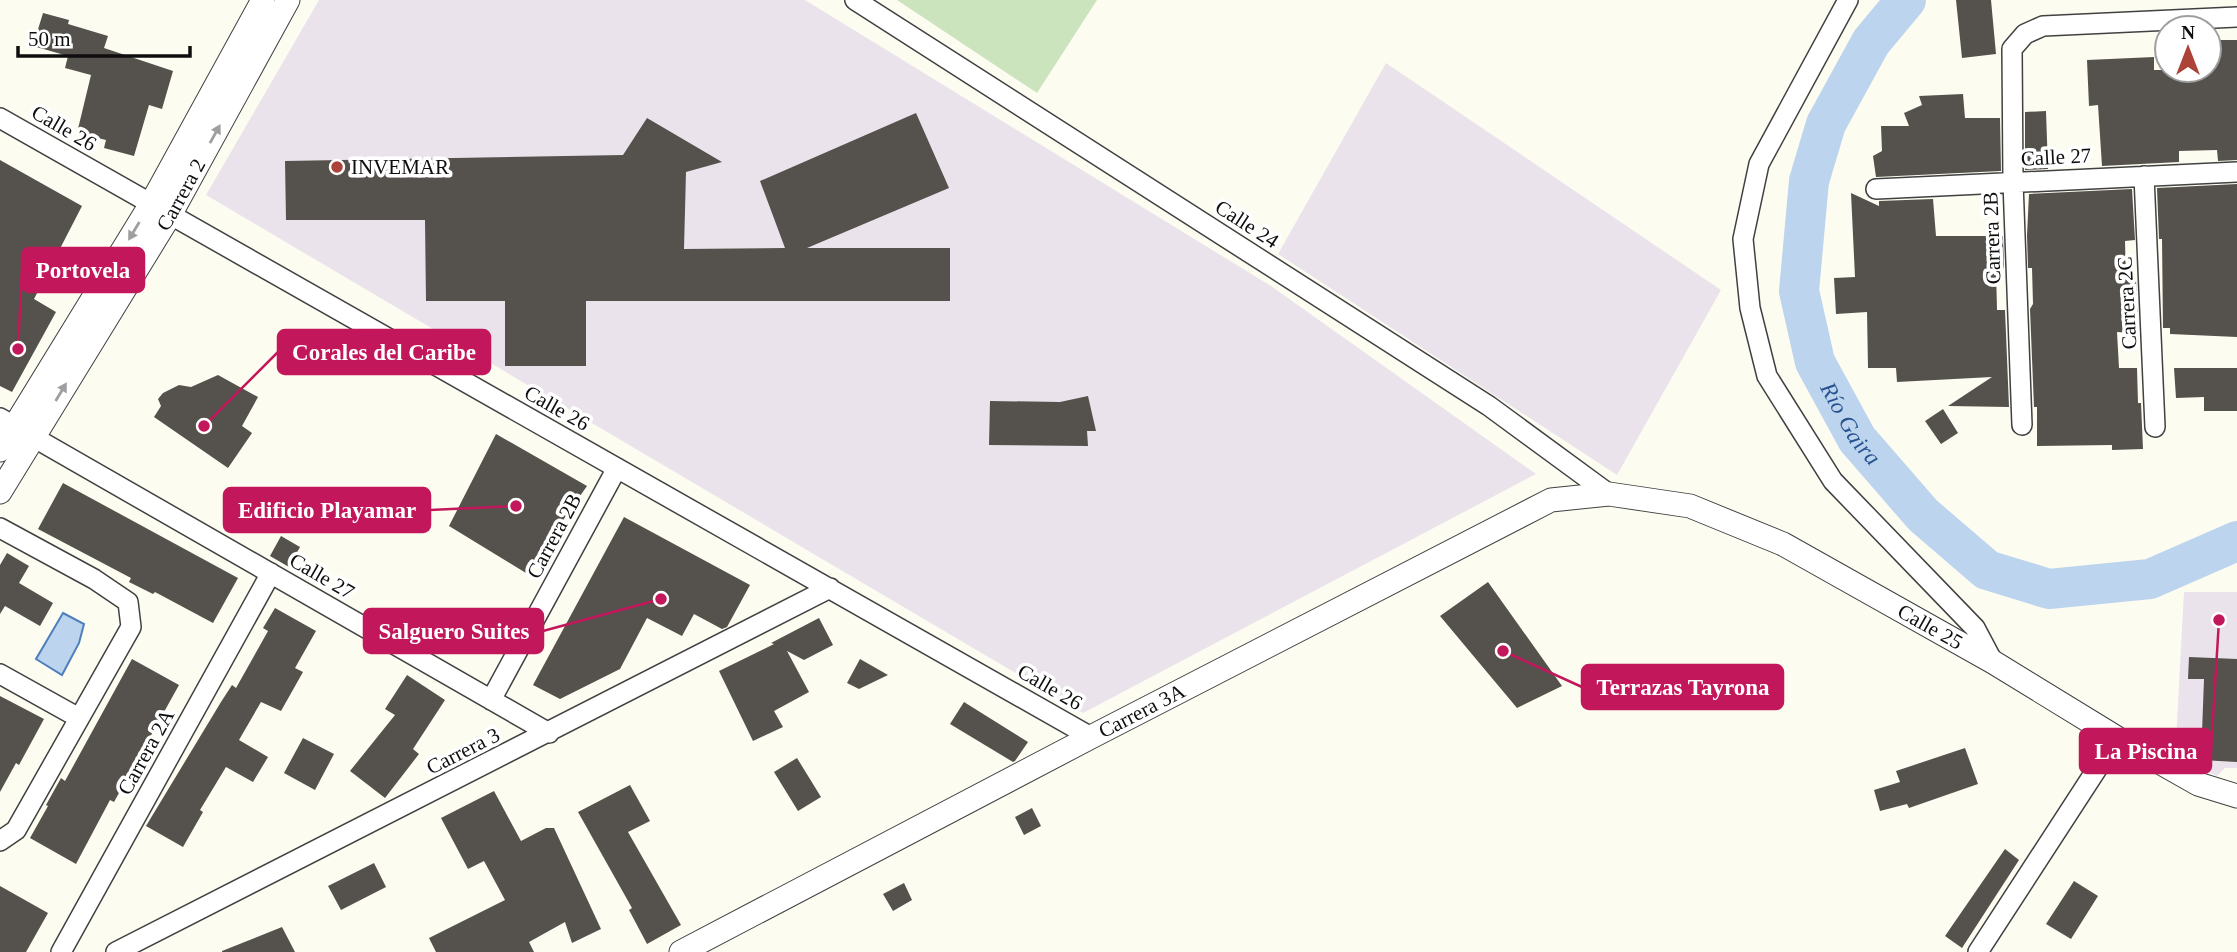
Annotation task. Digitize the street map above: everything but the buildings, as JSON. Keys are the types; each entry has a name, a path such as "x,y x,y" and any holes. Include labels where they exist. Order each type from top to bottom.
{"street":[{"name":"Carrera 2","path":"160,209 263,0"},
{"name":"Carrera 2","path":"0,450 160,209 288,0"},
{"name":"Calle 24","path":"855,0 1489,406 1609,494"},
{"path":"1848,0 1759,164 1743,239 1750,308 1767,376 1833,481 1975,628 1993,662"},
{"name":"Carrera 2B","path":"2022,425 2013,182 2012,49 2025,34 2043,26 2237,17"},
{"name":"Calle 26","path":"0,118 1091,737"},
{"name":"Calle 27","path":"1876,189 2237,172"},
{"name":"Carrera 2C","path":"2144,176 2155,428"},
{"name":"Carrera 2","path":"0,492 16,427"},
{"name":"Calle 27","path":"16,427 549,733"},
{"name":"Carrera 2B","path":"491,700 617,468"},
{"name":"Calle 25","path":"1609,494 1690,506 1783,544 1993,662 2198,784 2237,796"},
{"name":"Carrera 3A","path":"681,952 1551,500 1609,494"},
{"path":"0,528 94,579 128,602 131,627 16,830 0,841"},
{"name":"Carrera 2A","path":"61,952 271,573"},
{"name":"Carrera 3","path":"116,952 830,589"},
{"path":"0,674 79,718"},
{"path":"1978,952 2117,738"}],"shaded area":[{"path":"319,0 805,0 1271,286 1536,474 1083,713 206,195"},
{"path":"1386,63 1721,290 1617,475 1278,254"},
{"path":"2184,592 2237,592 2237,768 2225,768 2217,776 2175,759"}],"green space":[{"path":"897,0 1097,0 1037,93"}],"water":[{"path":"63,613 84,624 79,643 62,675 36,659"}],"waterway":[{"name":"Río Gaira","path":"1906,0 1871,42 1826,124 1809,181 1799,291 1815,362 1857,439 1923,515 1987,570 2049,589 2150,579 2237,541"}],"place":[{"name":"INVEMAR","path":"337,167"},
{"name":"Portovela","path":"18,349"},
{"name":"Corales del Caribe","path":"204,426"},
{"name":"Edificio Playamar","path":"516,506"},
{"name":"Salguero Suites","path":"661,599"},
{"name":"La Piscina","path":"2219,620"},
{"name":"Terrazas Tayrona","path":"1503,651"}]}
